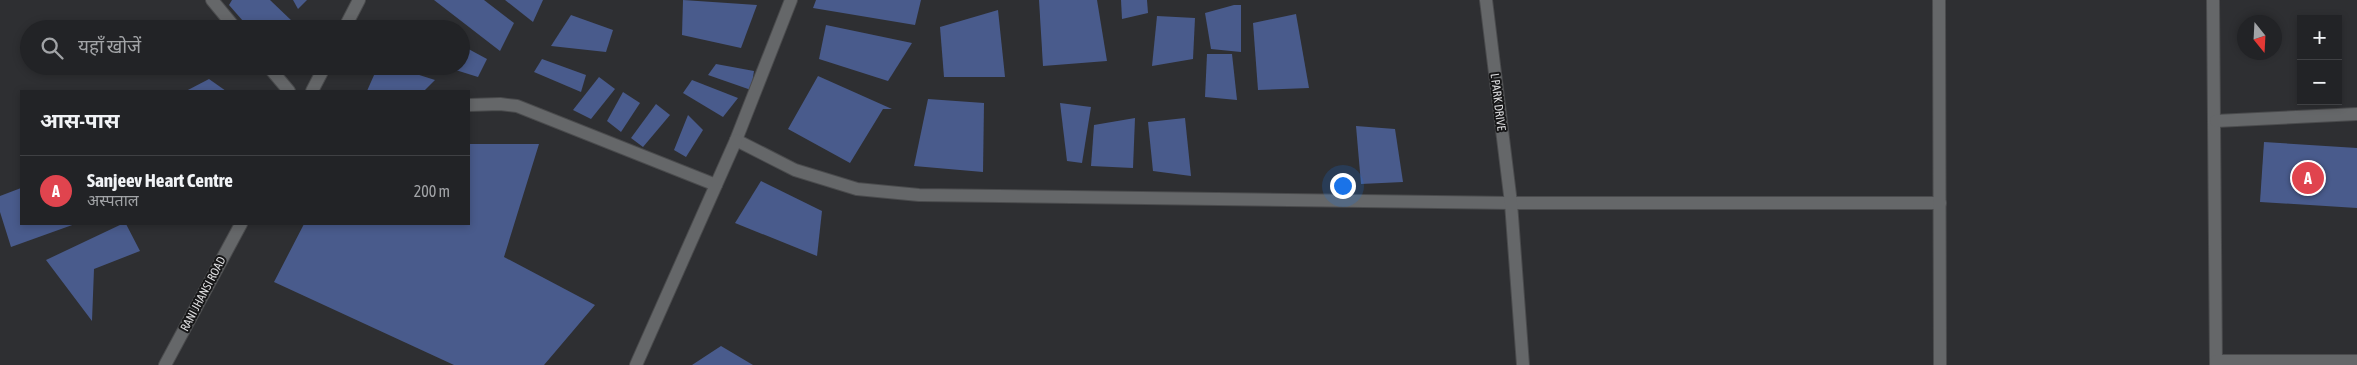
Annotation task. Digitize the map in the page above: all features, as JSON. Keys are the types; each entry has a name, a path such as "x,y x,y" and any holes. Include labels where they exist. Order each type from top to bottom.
{"street":[{"path":"212,0 229,20"},
{"path":"349,20 359,0"},
{"path":"636,365 736,140 792,0"},
{"name":"L PARK DRIVE","path":"1486,0 1511,203 1523,365"},
{"path":"1939,0 1940,365"},
{"path":"2213,0 2216,121 2216,363 2357,361"},
{"path":"276,75 288,90"},
{"path":"312,90 320,75"},
{"path":"470,105 500,104 517,106 716,185"},
{"path":"2216,121 2357,114"},
{"path":"736,140 795,170 858,189 886,194 1511,203 1940,203"},
{"name":"RANI JHANSI ROAD","path":"165,365 240,225"}],"building":[{"path":"232,0 270,0 291,20 242,20 229,5"},
{"path":"293,0 307,0 298,9"},
{"path":"434,0 484,0 514,23 500,51 470,28 470,20 460,20"},
{"path":"505,0 543,0 533,22"},
{"path":"683,0 757,5 741,48 682,35"},
{"path":"816,0 921,0 915,25 813,8"},
{"path":"1039,0 1097,0 1107,61 1043,66"},
{"path":"1121,0 1147,0 1148,13 1122,19"},
{"path":"1234,5 1241,5 1241,52 1211,49 1205,13"},
{"path":"998,10 1005,77 944,77 940,27"},
{"path":"1296,14 1309,88 1258,90 1253,23"},
{"path":"571,15 613,30 606,52 551,46"},
{"path":"1157,16 1195,18 1193,59 1152,66"},
{"path":"826,25 912,43 888,81 819,59"},
{"path":"470,50 487,59 478,77 470,74"},
{"path":"1207,54 1232,54 1237,100 1205,97"},
{"path":"542,59 586,75 581,92 534,72"},
{"path":"716,64 754,71 751,90 708,75"},
{"path":"374,75 419,75 435,80 425,90 367,90"},
{"path":"818,76 892,109 883,109 850,163 788,129"},
{"path":"599,77 615,89 591,119 573,110"},
{"path":"209,79 225,90 188,90"},
{"path":"692,80 738,98 723,117 683,93"},
{"path":"623,92 640,103 621,132 607,121"},
{"path":"928,99 984,103 983,172 914,166"},
{"path":"1060,103 1091,107 1082,163 1067,161"},
{"path":"656,104 670,115 643,147 631,138"},
{"path":"688,115 703,130 686,157 674,150"},
{"path":"1135,118 1133,168 1091,166 1094,125"},
{"path":"1185,118 1191,176 1153,171 1148,122"},
{"path":"1356,126 1395,129 1403,182 1361,184"},
{"path":"2264,142 2357,148 2357,208 2260,202"},
{"path":"470,144 539,144 504,257 595,305 544,365 454,365 274,282 303,225 470,225"},
{"path":"761,181 822,211 817,256 735,223"},
{"path":"20,188 20,225 72,225 11,247 0,212 0,196"},
{"path":"120,225 127,225 140,251 94,269 92,321 46,260"},
{"path":"721,346 753,365 692,365"}],"place":[{"name":"Sanjeev Heart Centre","path":"2308,178"}]}
